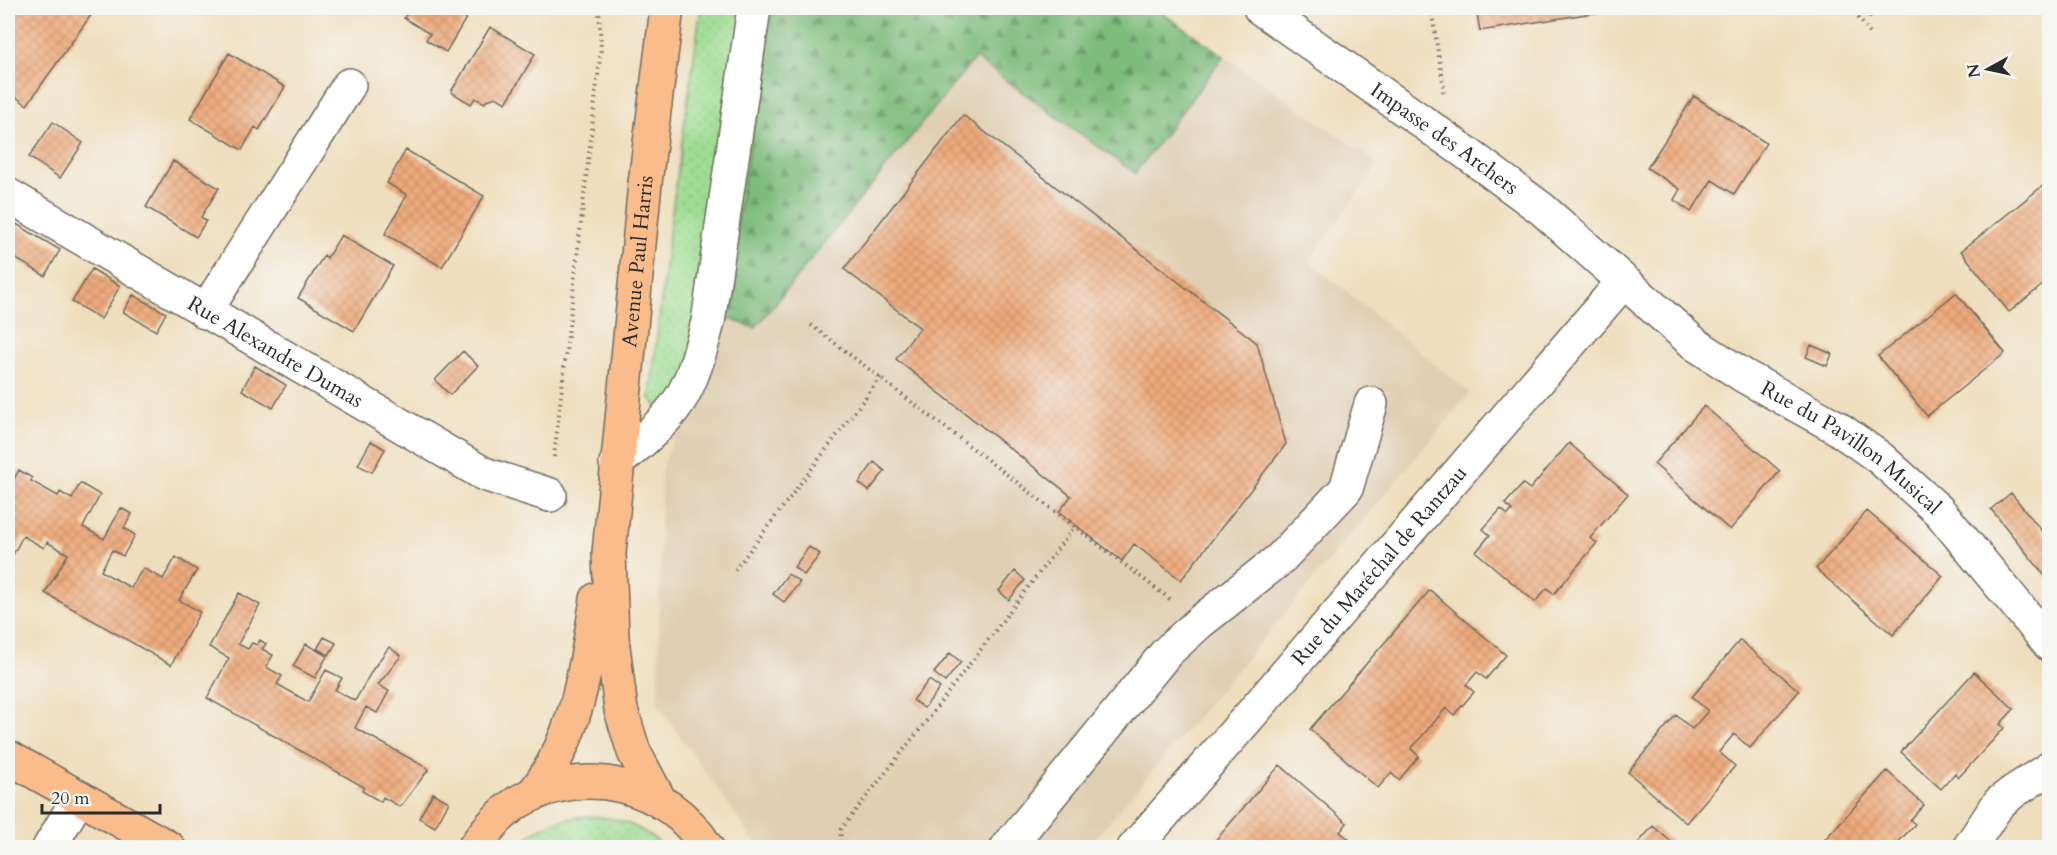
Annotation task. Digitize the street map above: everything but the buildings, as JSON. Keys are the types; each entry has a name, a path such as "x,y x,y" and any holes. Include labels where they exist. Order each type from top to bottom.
{"main road":[{"name":"Avenue Paul Harris","path":"660,801 634,752 621,710 611,614 609,553 645,183 667,8"},
{"name":"Avenue Paul Harris","path":"532,795 554,763 573,721 592,628 611,514"},
{"path":"8,757 169,848"},
{"path":"474,848 493,823 511,807 532,795 568,784 597,782 626,786 660,801 691,826 707,848"}],"street":[{"path":"616,463 642,442 678,402 685,391 700,350 708,322 754,8"},
{"name":"Impasse des Archers","path":"1260,8 1504,180 1542,209 1623,282"},
{"path":"205,312 348,85"},
{"name":"Rue Alexandre Dumas","path":"8,195 484,474 550,495"},
{"name":"Rue du Pavillon Musical","path":"1623,282 1695,344 1744,376 1836,427 1880,458 1939,511 2049,645"},
{"name":"Rue du Maréchal de Rantzau","path":"1134,848 1261,704 1623,282"},
{"path":"1019,844 1167,652 1200,622 1280,559 1346,489 1371,404"},
{"path":"1969,848 1999,803 2049,768"},
{"path":"49,848 79,797"}],"path":[{"path":"550,495 601,49 599,8"},
{"path":"1431,8 1444,88 1442,96"},
{"path":"1851,8 1870,35"},
{"path":"812,325 1200,622"},
{"path":"735,570 881,377"},
{"path":"840,848 841,829 1074,527"}],"shaded area":[{"path":"1224,56 1379,164 1309,261 1470,393 1088,847 758,847 658,704 661,471 721,316 755,328 975,57 1135,173"}],"green space":[{"path":"701,8 773,8 721,316 677,429 650,398 669,232"},
{"path":"773,8 1155,8 1224,56 1135,173 975,58 755,328 721,316"},
{"path":"588,816 609,818 629,824 647,833 664,847 516,847 531,834 549,825"}]}
